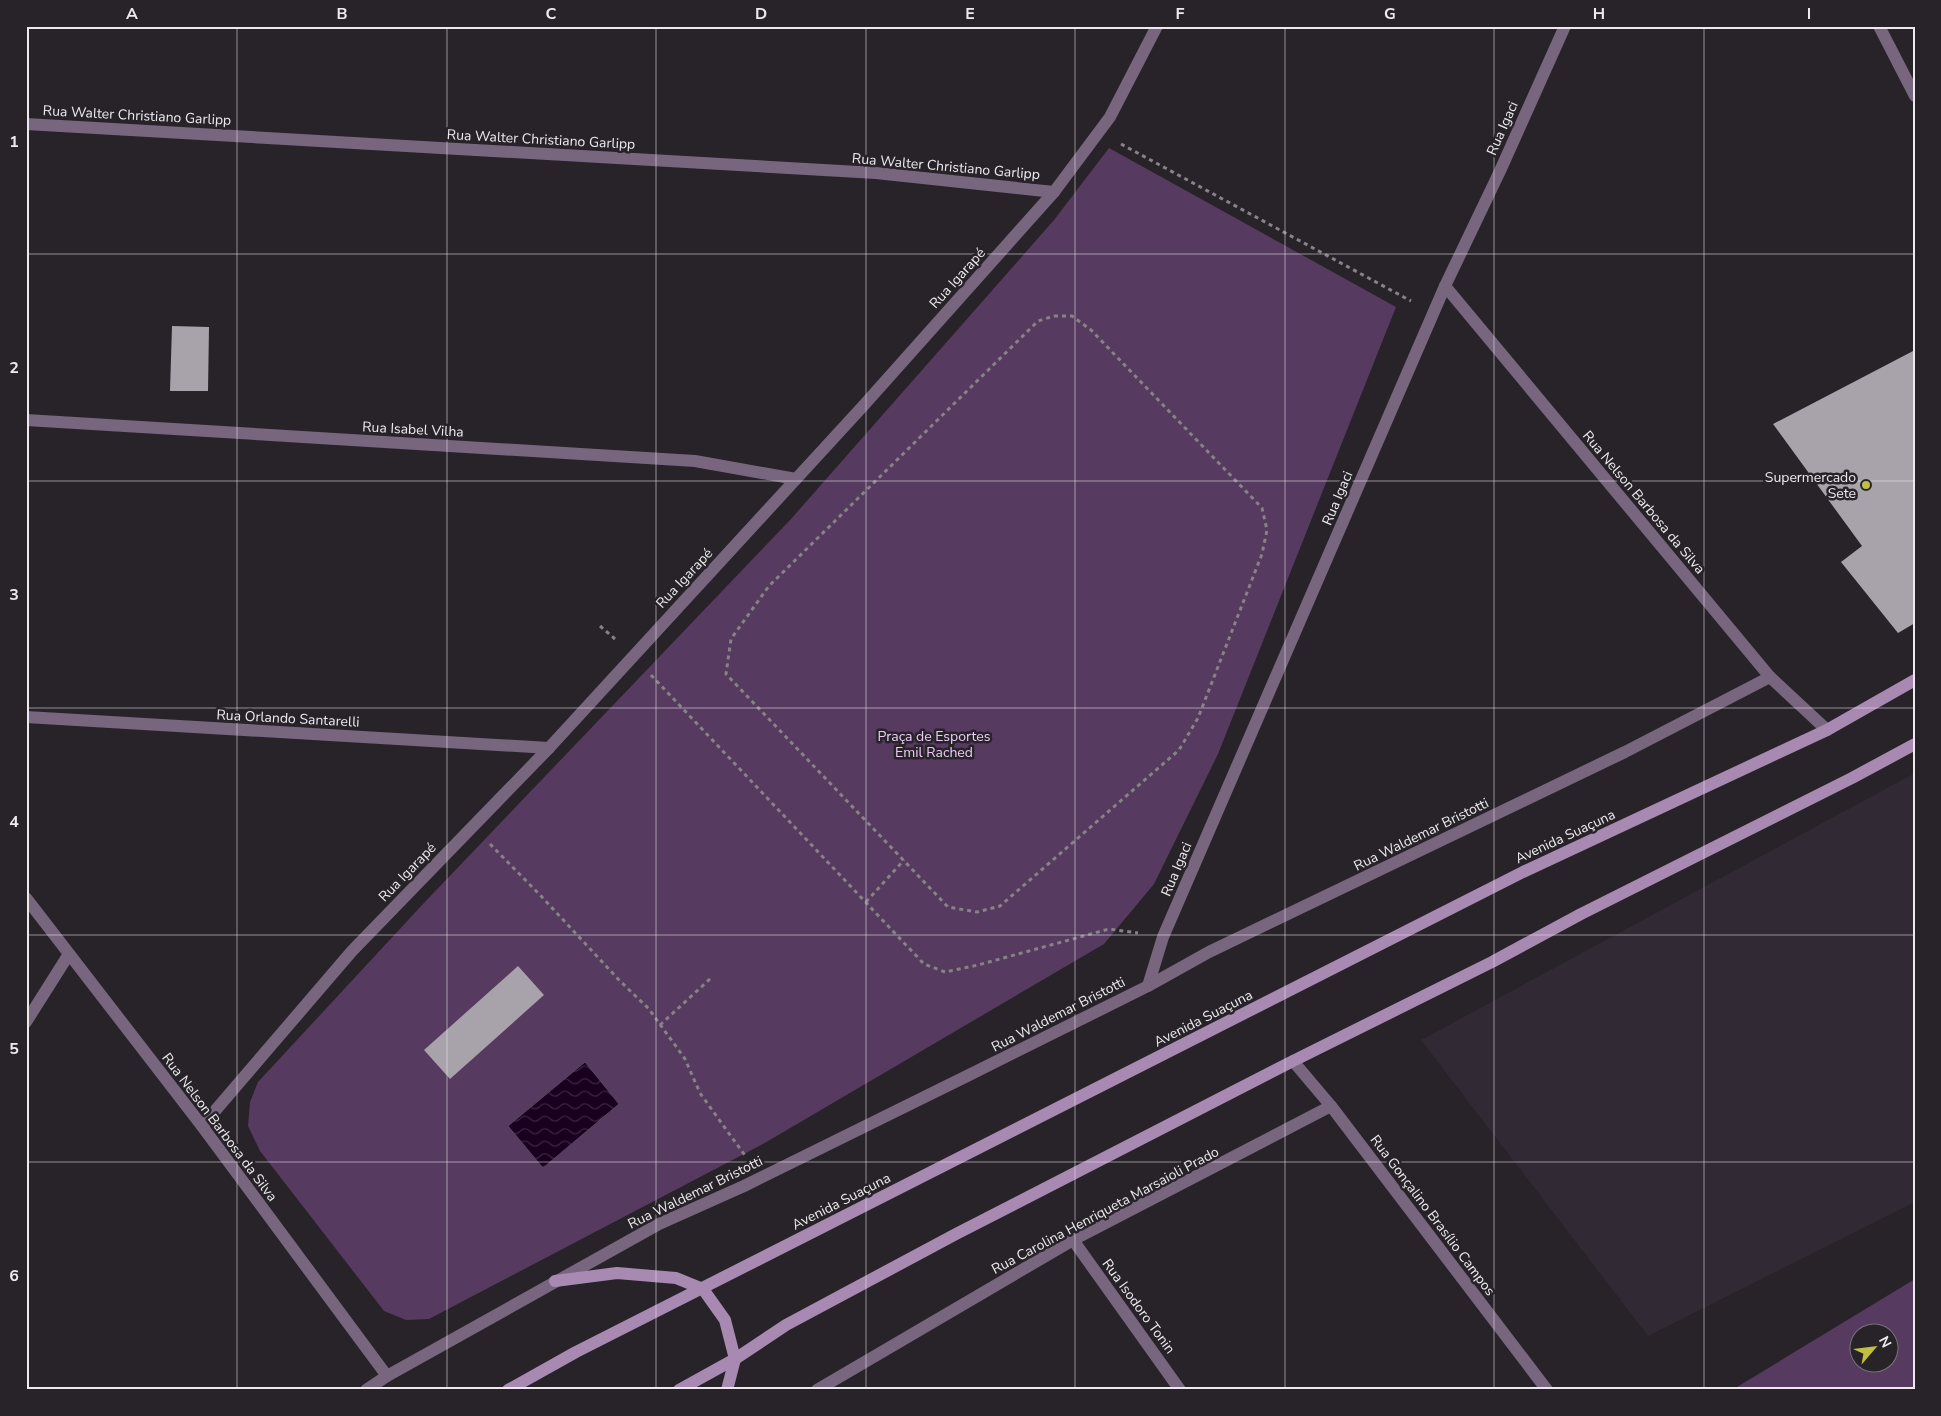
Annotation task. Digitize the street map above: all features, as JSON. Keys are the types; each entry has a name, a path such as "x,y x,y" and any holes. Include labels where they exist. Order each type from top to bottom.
{"main road":[{"name":"Avenida Suaçuna","path":"508,1390 576,1352 1523,872 1827,730 1915,680"},
{"path":"679,1390 735,1359 786,1325 956,1234 1293,1061 1492,962 1581,914 1852,778 1915,744"},
{"path":"555,1281 618,1273 676,1278 703,1289 724,1320 735,1359 727,1390"}],"street":[{"name":"Rua Igarapé","path":"202,1126 352,951 549,748 796,479 1054,192 1110,117 1157,26"},
{"name":"Rua Igaci","path":"1148,986 1163,937 1444,286 1500,171 1565,26"},
{"path":"1879,26 1915,96"},
{"name":"Rua Walter Christiano Garlipp","path":"26,124 876,173 1054,192"},
{"name":"Rua Nelson Barbosa da Silva","path":"1444,286 1770,677 1827,730"},
{"name":"Rua Isabel Vilha","path":"26,420 695,461 796,479"},
{"name":"Rua Waldemar Bristotti","path":"366,1390 387,1376 659,1224 761,1177 1148,986 1209,952 1616,756 1770,677"},
{"name":"Rua Orlando Santarelli","path":"26,717 549,748"},
{"name":"Rua Nelson Barbosa da Silva","path":"26,898 202,1126 387,1376"},
{"path":"26,1022 69,954"},
{"name":"Rua Gonçalino Brasílio Campos","path":"1293,1061 1331,1106 1547,1390"},
{"name":"Rua Carolina Henriqueta Marsaioli Prado","path":"817,1390 1073,1240 1331,1106"},
{"name":"Rua Isodoro Tonin","path":"1073,1240 1180,1390"}],"path":[{"path":"1099,132 1433,313"},
{"path":"1054,316 1072,316 1092,330 1262,508 1267,530 1262,554 1198,718 1179,750 1000,906 977,912 948,907 904,860 726,674 731,639 769,586 1038,321 1054,316"},
{"path":"600,626 633,655 924,964 945,972 978,966 1109,928 1163,937"},
{"path":"469,830 496,848 619,980 649,1009 685,1059 700,1093 761,1177"},
{"path":"866,902 904,860"},
{"path":"660,1025 711,978"}],"shaded area":[{"path":"1915,773 1915,1202 1648,1336 1421,1040"}],"green space":[{"name":"Praça de Esportes Emil Rached","path":"1109,148 1396,307 1218,754 1154,884 1104,944 763,1144 429,1319 406,1320 384,1311 260,1151 248,1126 250,1102 258,1082 423,904 791,519 1054,220"},
{"path":"1915,1279 1915,1390 1732,1390"}],"water":[{"path":"585,1062 619,1104 543,1168 508,1126"}],"building":[{"path":"172,326 209,327 208,391 170,391"},
{"name":"Supermercado Sete","path":"1915,350 1915,623 1898,633 1841,562 1862,546 1773,424"},
{"path":"518,966 544,995 450,1079 424,1050"}],"place":[{"name":"Supermercado Sete","path":"1866,485"}]}
